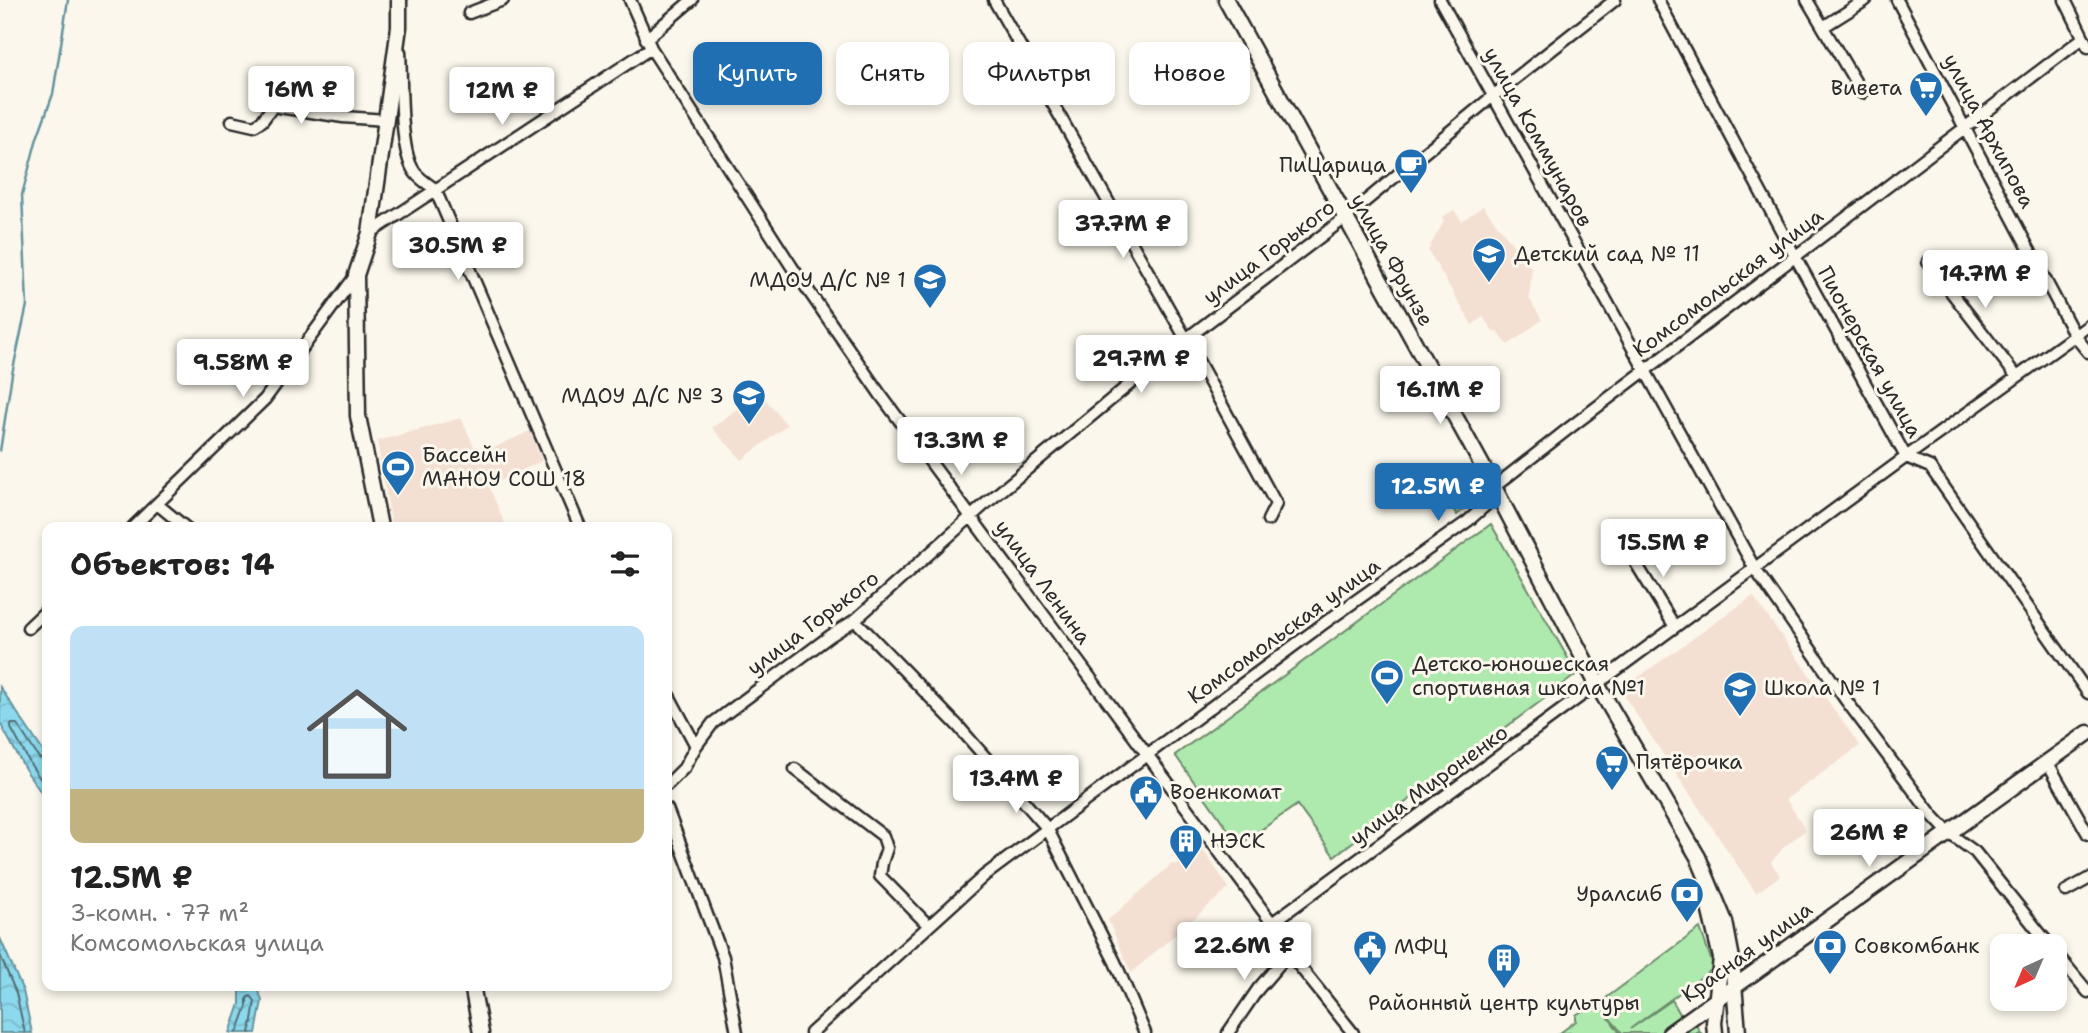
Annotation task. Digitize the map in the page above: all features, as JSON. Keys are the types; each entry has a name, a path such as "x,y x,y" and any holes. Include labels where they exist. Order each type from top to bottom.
{"main road":[{"path":"379,522 358,416 356,275 370,233 399,27 399,0"},
{"name":"улица Фрунзе","path":"1226,0 1494,487 1598,686 1698,857 1725,922 1732,959 1738,1033"},
{"name":"Красная улица","path":"1670,1033 2088,733"},
{"name":"улица Фрунзе","path":"1683,835 1706,896 1721,958 1715,1033"},
{"path":"473,991 481,1033"}],"street":[{"path":"469,13 503,0"},
{"name":"улица Ленина","path":"630,0 649,43 792,267 880,394 1272,923 1289,953 1353,1033"},
{"path":"370,233 649,43 692,0"},
{"path":"994,0 1276,504 1268,520"},
{"name":"улица Коммунаров","path":"1440,0 1755,569 1845,699 1932,815 1950,834 1975,852 2041,934"},
{"name":"улица Горького","path":"672,780 684,768 713,723 855,620 971,516 1186,339 1345,218 1615,0"},
{"name":"Пионерская улица","path":"1658,0 1906,457 1930,467 2088,693"},
{"path":"1807,0 1862,93"},
{"path":"1823,27 1866,0"},
{"name":"улица Архипова","path":"1897,0 2075,336 2088,352"},
{"path":"2065,0 2085,43"},
{"path":"399,27 405,144 413,171 435,189 578,522"},
{"name":"Комсомольская улица","path":"811,1033 984,876 1323,624 1468,521 1486,505 1494,487 1644,370 1796,258 1965,126 2085,43"},
{"path":"232,121 254,126 262,121 273,106 343,117 386,120"},
{"path":"1928,262 2017,377"},
{"path":"138,522 265,399 356,275"},
{"name":"улица Мироненко","path":"1272,923 2088,326"},
{"path":"157,504 179,522"},
{"path":"1626,547 1675,627"},
{"path":"29,628 42,615"},
{"path":"855,620 958,726 1047,828 1115,962 1145,1033"},
{"path":"672,701 696,746"},
{"path":"2048,763 2088,834"},
{"path":"795,768 883,836 887,848 880,876 929,926"},
{"path":"672,822 723,957 737,1033"},
{"path":"2066,891 2088,879"},
{"path":"1228,1033 1258,989 1289,953"},
{"name":"улица Коммунаров","path":"2067,966 2088,992"}],"shaded area":[{"name":"Детский сад № 11","path":"1483,206 1532,269 1529,298 1542,320 1508,345 1483,317 1472,325 1428,250 1444,221 1442,217 1454,210 1462,221"},
{"name":"МДОУ Д/С № 3","path":"759,392 787,425 742,460 712,428"},
{"path":"461,418 478,455 530,431 542,461 489,486 504,522 391,522 377,441"},
{"name":"Школа № 1","path":"1753,596 1860,746 1786,799 1806,830 1785,846 1771,862 1780,876 1756,893 1620,690"},
{"path":"1200,845 1229,888 1131,973 1108,920 1172,864 1176,865"}],"green space":[{"path":"1467,478 1478,497 1457,515 1449,503 1451,490"},
{"name":"Детско-юношеская спортивная школа №1","path":"1491,524 1577,674 1334,856 1297,805 1239,845 1175,755"},
{"path":"1700,928 1714,968 1630,1029 1672,1000 1687,1026 1694,1022 1701,1033 1622,1033 1606,1014 1620,1033 1560,1033 1576,1021 1576,1015 1596,1002 1598,1004"}],"water":[{"path":"0,687 42,750 42,794 25,769 0,723"},
{"path":"0,938 23,991 32,1033 0,1033"},
{"path":"240,991 259,991 262,1001 256,1033 230,1033 240,1004"}],"waterway":[{"path":"0,451 12,374 27,305 22,195 37,138 53,94 68,0"}],"place":[{"name":"Вивета","path":"1926,118"},
{"name":"ПиЦарица","path":"1411,195"},
{"name":"Детский сад № 11","path":"1489,284"},
{"name":"МДОУ Д/С № 1","path":"930,310"},
{"name":"МДОУ Д/С № 3","path":"749,426"},
{"name":"Бассейн МАНОУ СОШ 18","path":"398,497"},
{"name":"Детско-юношеская спортивная школа №1","path":"1387,706"},
{"name":"Школа № 1","path":"1740,718"},
{"name":"Пятёрочка","path":"1612,792"},
{"name":"Военкомат","path":"1146,822"},
{"name":"НЭСК","path":"1186,871"},
{"name":"Уралсиб","path":"1687,924"},
{"name":"Совкомбанк","path":"1830,976"},
{"name":"МФЦ","path":"1370,977"},
{"name":"Районный центр культуры","path":"1504,990"}]}
